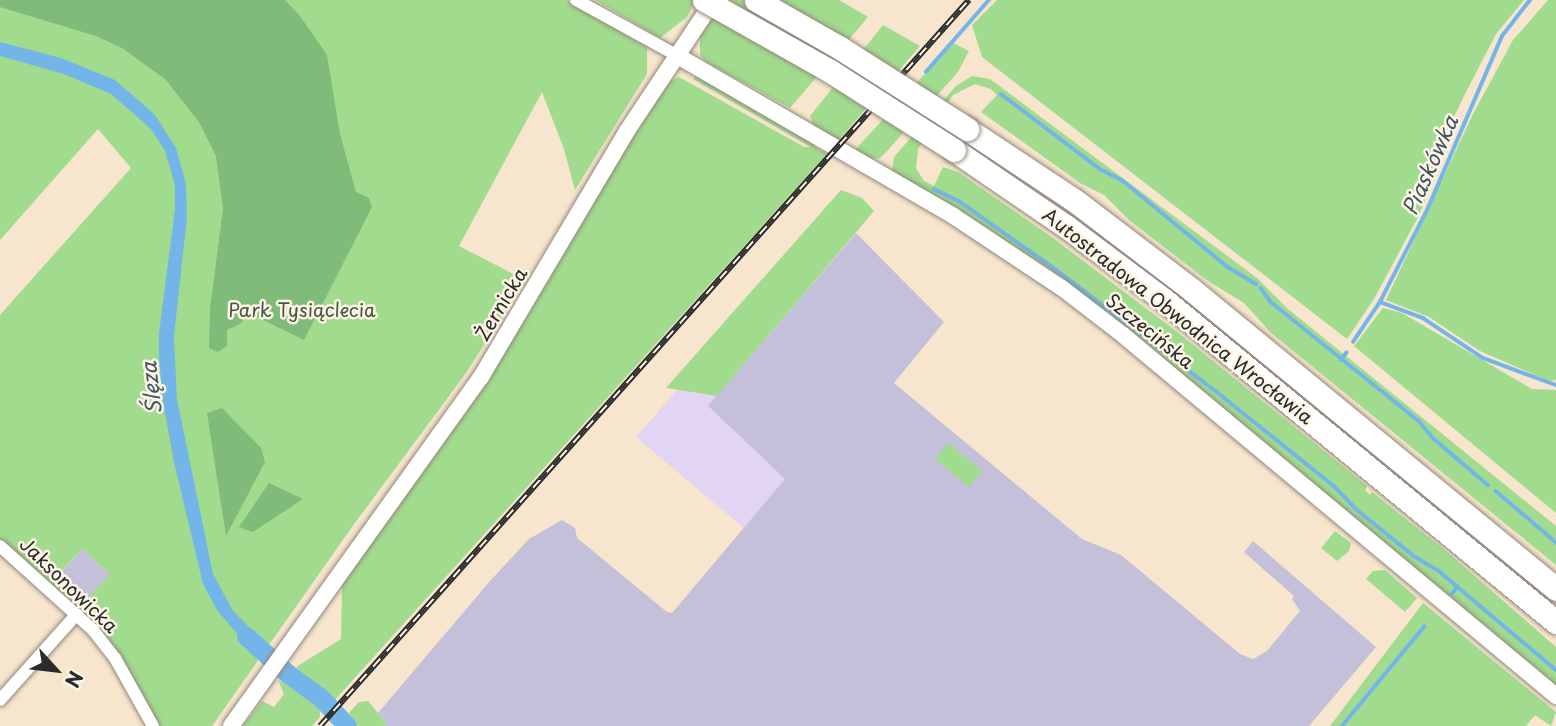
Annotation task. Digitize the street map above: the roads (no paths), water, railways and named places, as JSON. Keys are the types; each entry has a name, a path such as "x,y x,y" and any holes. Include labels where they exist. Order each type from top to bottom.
{"highway":[{"name":"Autostradowa Obwodnica Wrocławia","path":"704,0 830,71 1067,226 1163,299 1556,622"},
{"name":"Autostradowa Obwodnica Wrocławia","path":"756,0 840,48 1074,200 1192,290 1556,589"}],"street":[{"path":"576,0 676,55"},
{"name":"Żernicka","path":"231,726 481,377 676,55 714,0"},
{"name":"Szczecińska","path":"676,55 952,215 1062,288 1166,370 1556,696"},
{"name":"Jaksonowicka","path":"0,546 77,614 115,658 153,726"},
{"path":"0,700 77,614"}],"water":[{"path":"0,42 61,58 115,80 155,115 176,148 186,184 187,217 174,337 177,399 213,574 233,611 264,642 266,649 258,659 217,610 203,584 174,462 163,402 159,333 175,209 175,185 165,151 151,129 111,94 64,74 0,56"}],"waterway":[{"path":"926,72 989,0"},
{"name":"Piaskówka","path":"1353,342 1380,302 1428,208 1502,36 1530,0"},
{"path":"1001,94 1100,169 1122,180 1228,267 1256,284"},
{"path":"934,189 959,201 1051,266 1222,396 1335,487 1355,508 1414,556 1439,571 1556,670"},
{"name":"Piaskówka","path":"1261,288 1271,302 1420,422 1432,437 1488,485"},
{"path":"1380,302 1423,318 1483,358 1556,385"},
{"name":"Piaskówka","path":"1341,360 1346,353"},
{"path":"1496,491 1556,542"},
{"name":"Piaskówka","path":"1452,594 1457,587"},
{"name":"Piaskówka","path":"1342,726 1424,627"},
{"name":"Ślęza","path":"246,636 287,673 321,698 347,726"}],"railway":[{"path":"320,726 969,0"}],"park label":[{"name":"Park Tysiąclecia","path":"302,310"}]}
